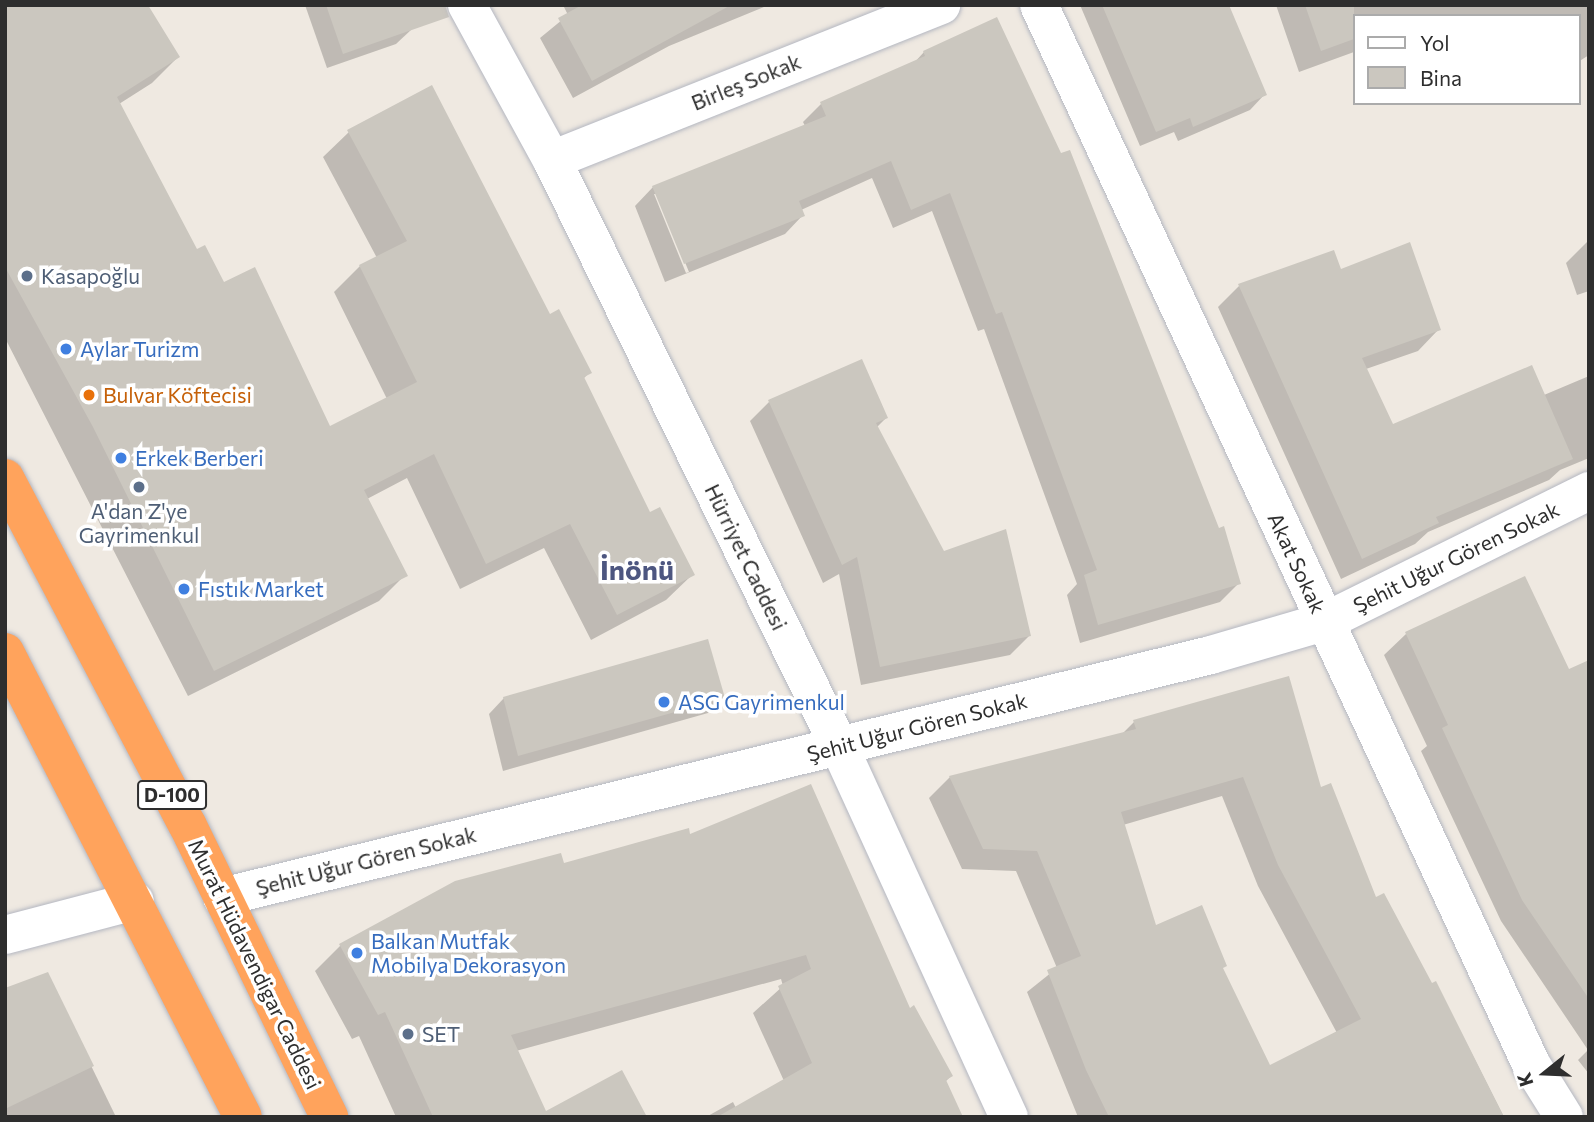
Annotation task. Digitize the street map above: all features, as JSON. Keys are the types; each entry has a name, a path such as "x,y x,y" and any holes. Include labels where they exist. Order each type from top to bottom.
{"highway":[{"name":"Murat Hüdavendigar Caddesi","path":"5,478 222,897 330,1117"},
{"path":"5,652 135,901 243,1117"}],"street":[{"name":"Hürriyet Caddesi","path":"467,5 552,160 839,746 1009,1117"},
{"name":"Birleş Sokak","path":"552,160 941,5"},
{"name":"Akat Sokak","path":"1039,5 1531,1064 1564,1117"},
{"name":"Şehit Uğur Gören Sokak","path":"222,897 1211,655 1324,622 1589,491"},
{"path":"5,935 135,901"}],"building":[{"path":"5,5 148,5 180,57 117,97 197,249 205,245 224,282 255,267 330,426 417,382 359,265 407,241 347,130 432,85 550,314 559,309 592,373 584,377 650,512 660,507 695,575 617,615 570,524 486,564 434,454 364,490 408,576 214,671 93,427 5,267"},
{"path":"326,5 445,5 449,17 343,54"},
{"path":"582,5 731,5 592,81 558,18"},
{"path":"1102,5 1229,5 1267,95 1193,127 1190,118 1156,132"},
{"path":"1305,5 1354,5 1352,40 1321,51"},
{"path":"997,17 1061,153 1070,150 1219,528 1224,526 1241,584 1098,625 1084,575 1097,570 1002,312 996,314 950,193 911,210 891,161 799,201 805,216 684,264 652,186 826,116 820,102 925,56 923,51"},
{"path":"1410,242 1441,330 1362,358 1393,424 1532,365 1573,459 1436,517 1439,523 1362,559 1238,284 1334,250 1341,269"},
{"path":"862,359 888,418 876,423 944,551 1006,529 1031,636 880,667 857,557 842,565 768,400"},
{"path":"1525,576 1569,669 1589,660 1589,999 1522,900 1442,728 1448,725 1405,632"},
{"path":"708,639 725,698 518,756 503,697"},
{"path":"1289,676 1321,787 1331,783 1376,897 1384,893 1432,983 1436,981 1504,1117 1109,1117 1086,1070 1047,970 1081,956 1037,851 983,849 949,776 1136,729 1133,720","holes":["1243,777 1278,865 1361,1019 1270,1065 1223,968 1227,966 1202,905 1156,925 1121,812"]},
{"path":"811,784 910,1008 914,1005 953,1076 946,1080 963,1117 717,1117 812,1063 778,986 811,969 806,955 511,1035 546,1111 622,1070 647,1117 433,1117 385,1012 378,1015 339,944 455,881 561,853 564,863 689,828 690,834"},
{"path":"48,972 94,1066 5,1109 5,988"}],"place":[{"name":"Kasapoğlu","path":"27,276"},
{"name":"Aylar Turizm","path":"66,349"},
{"name":"Bulvar Köftecisi","path":"89,395"},
{"name":"Erkek Berberi","path":"121,458"},
{"name":"A'dan Z'ye Gayrimenkul","path":"139,487"},
{"name":"Fıstık Market","path":"184,589"},
{"name":"ASG Gayrimenkul","path":"664,702"},
{"name":"Balkan Mutfak Mobilya Dekorasyon","path":"357,953"},
{"name":"SET","path":"408,1034"}],"district":[{"name":"İnönü","path":"637,569"}]}
